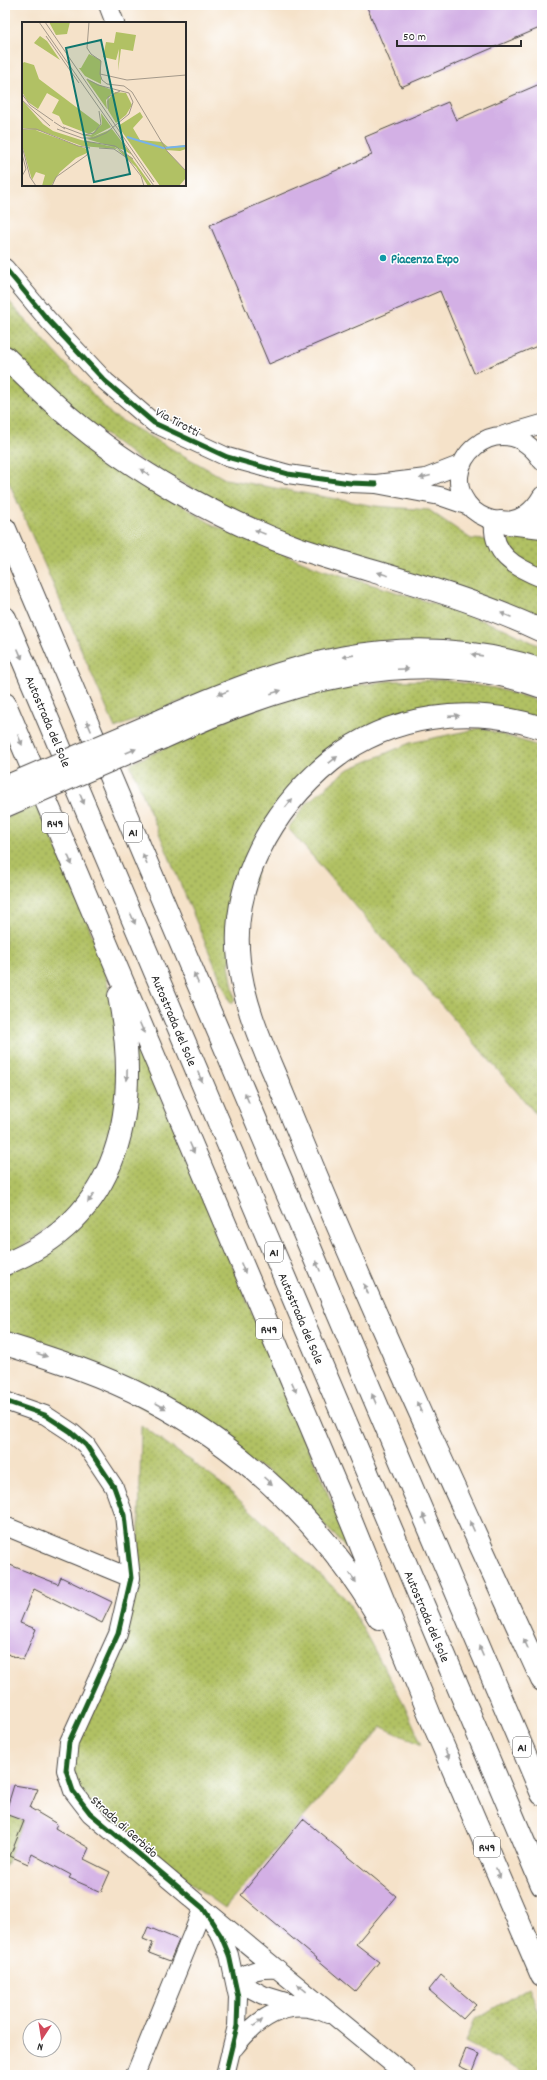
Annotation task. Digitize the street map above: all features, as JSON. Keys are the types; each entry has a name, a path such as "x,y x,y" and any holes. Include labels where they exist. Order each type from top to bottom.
{"highway":[{"path":"5,357 68,416 98,439 133,464 209,509 297,547 483,605 542,630"},
{"path":"497,521 542,527"},
{"name":"A1","path":"5,529 542,1794"},
{"name":"Autostrada del Sole","path":"5,618 542,1886"},
{"path":"5,806 157,731 218,695 257,680 344,656 412,650 448,651 520,663 542,670"},
{"path":"5,787 157,731 249,700 338,675 381,670 433,668 473,671 504,677 542,688"},
{"name":"R49","path":"5,704 104,941 342,1499 431,1718 542,1976"},
{"path":"542,728 506,718 480,715 433,717 408,722 378,733 338,756 304,785 274,822 253,864 240,910 238,960 251,1013 261,1041 325,1195 542,1680"},
{"path":"5,1264 35,1250 56,1236 74,1219 91,1199 104,1179 118,1145 124,1116 127,1060 121,1006 104,941"},
{"path":"5,1344 81,1369 150,1399 218,1442 261,1475 292,1503 316,1529 368,1598 389,1634 407,1676 431,1718"},
{"path":"502,1700 542,1774"}],"street":[{"path":"108,5 115,22"},
{"name":"Via Tirotti","path":"5,268 48,320 105,381 154,423 227,457 288,474 344,482 376,484 440,496 469,506 477,513 497,521"},
{"path":"469,506 463,497 460,486 462,464 468,452 477,444 488,438 501,436 542,424"},
{"path":"501,436 514,437 526,442 535,450 542,461"},
{"name":"Via Tirotti","path":"376,484 426,478 462,464"},
{"path":"542,496 530,512 521,518 497,521 493,535 503,555 518,568 542,578"},
{"name":"Strada di Gerbido","path":"5,1401 45,1415 76,1436 86,1445 100,1463 114,1487 124,1515 131,1578 118,1634 69,1742 66,1770 73,1791 90,1813 203,1908 221,1936 229,1954 236,1981 238,2015 232,2051 225,2075"},
{"path":"5,1526 131,1578"},
{"path":"135,2075 203,1908 406,2075"},
{"path":"236,1981 243,1974 251,1971 265,1968 278,1969"},
{"name":"Strada di Gerbido","path":"236,1981 263,1994 324,2012 343,2022"},
{"name":"Strada di Gerbido","path":"232,2051 244,2034 260,2021 278,2011 300,2006"}],"green space":[{"path":"5,297 112,415 225,479 375,506 429,510 471,539 506,541 519,537 542,537 542,623 268,528 144,463 74,411 25,368 5,344"},
{"path":"5,370 117,465 215,526 321,569 432,603 503,628 542,647 542,662 199,694 115,728 5,473"},
{"path":"443,680 494,688 542,702 542,721 416,713 276,806 229,965 235,999 231,1004 130,764 240,714 313,692 388,681"},
{"path":"481,728 542,747 542,1121 288,828 308,802 347,770 410,743"},
{"path":"38,804 87,921 104,968 115,1017 119,1102 107,1160 72,1212 5,1258 5,818"},
{"path":"141,1048 352,1551 350,1552 319,1519 267,1471 5,1338 5,1274 84,1220 134,1049"},
{"path":"141,1425 222,1484 347,1600 404,1704 422,1745 382,1727 225,1908 90,1812 73,1791 69,1743 138,1578"},
{"path":"5,1813 24,1821 5,1867"},
{"path":"529,1987 542,2018 542,2075 528,2075 465,2042 474,2020"}],"building":[{"path":"366,5 542,5 542,27 401,87"},
{"name":"Piacenza Expo","path":"542,83 542,344 474,373 440,291 269,364 210,225 372,155 365,137 448,102 456,120"},
{"path":"5,1563 58,1584 61,1577 112,1602 102,1623 34,1589 20,1623 36,1629 23,1660 5,1653"},
{"path":"14,1785 38,1789 30,1808 57,1824 55,1828 89,1848 84,1859 110,1872 101,1892 69,1878 71,1875 32,1854 28,1864 10,1856 24,1821 5,1814"},
{"path":"303,1819 396,1896 356,1944 379,1962 355,1991 241,1895"},
{"path":"148,1927 179,1940 170,1961 149,1953 153,1943 143,1939"},
{"path":"441,1975 476,2005 463,2019 429,1990"},
{"path":"466,2049 479,2054 472,2072 459,2066"}],"cycle path":[{"path":"5,268 48,320 105,381 154,423 227,457 288,474 350,483 376,484"},
{"path":"5,1401 45,1415 71,1432 86,1445 114,1487 124,1515 131,1578 118,1634 69,1742 66,1770 73,1791 90,1813 203,1908 221,1936 229,1955 238,1997 237,2026 225,2075"}],"place":[{"name":"Piacenza Expo","path":"383,258"}]}
